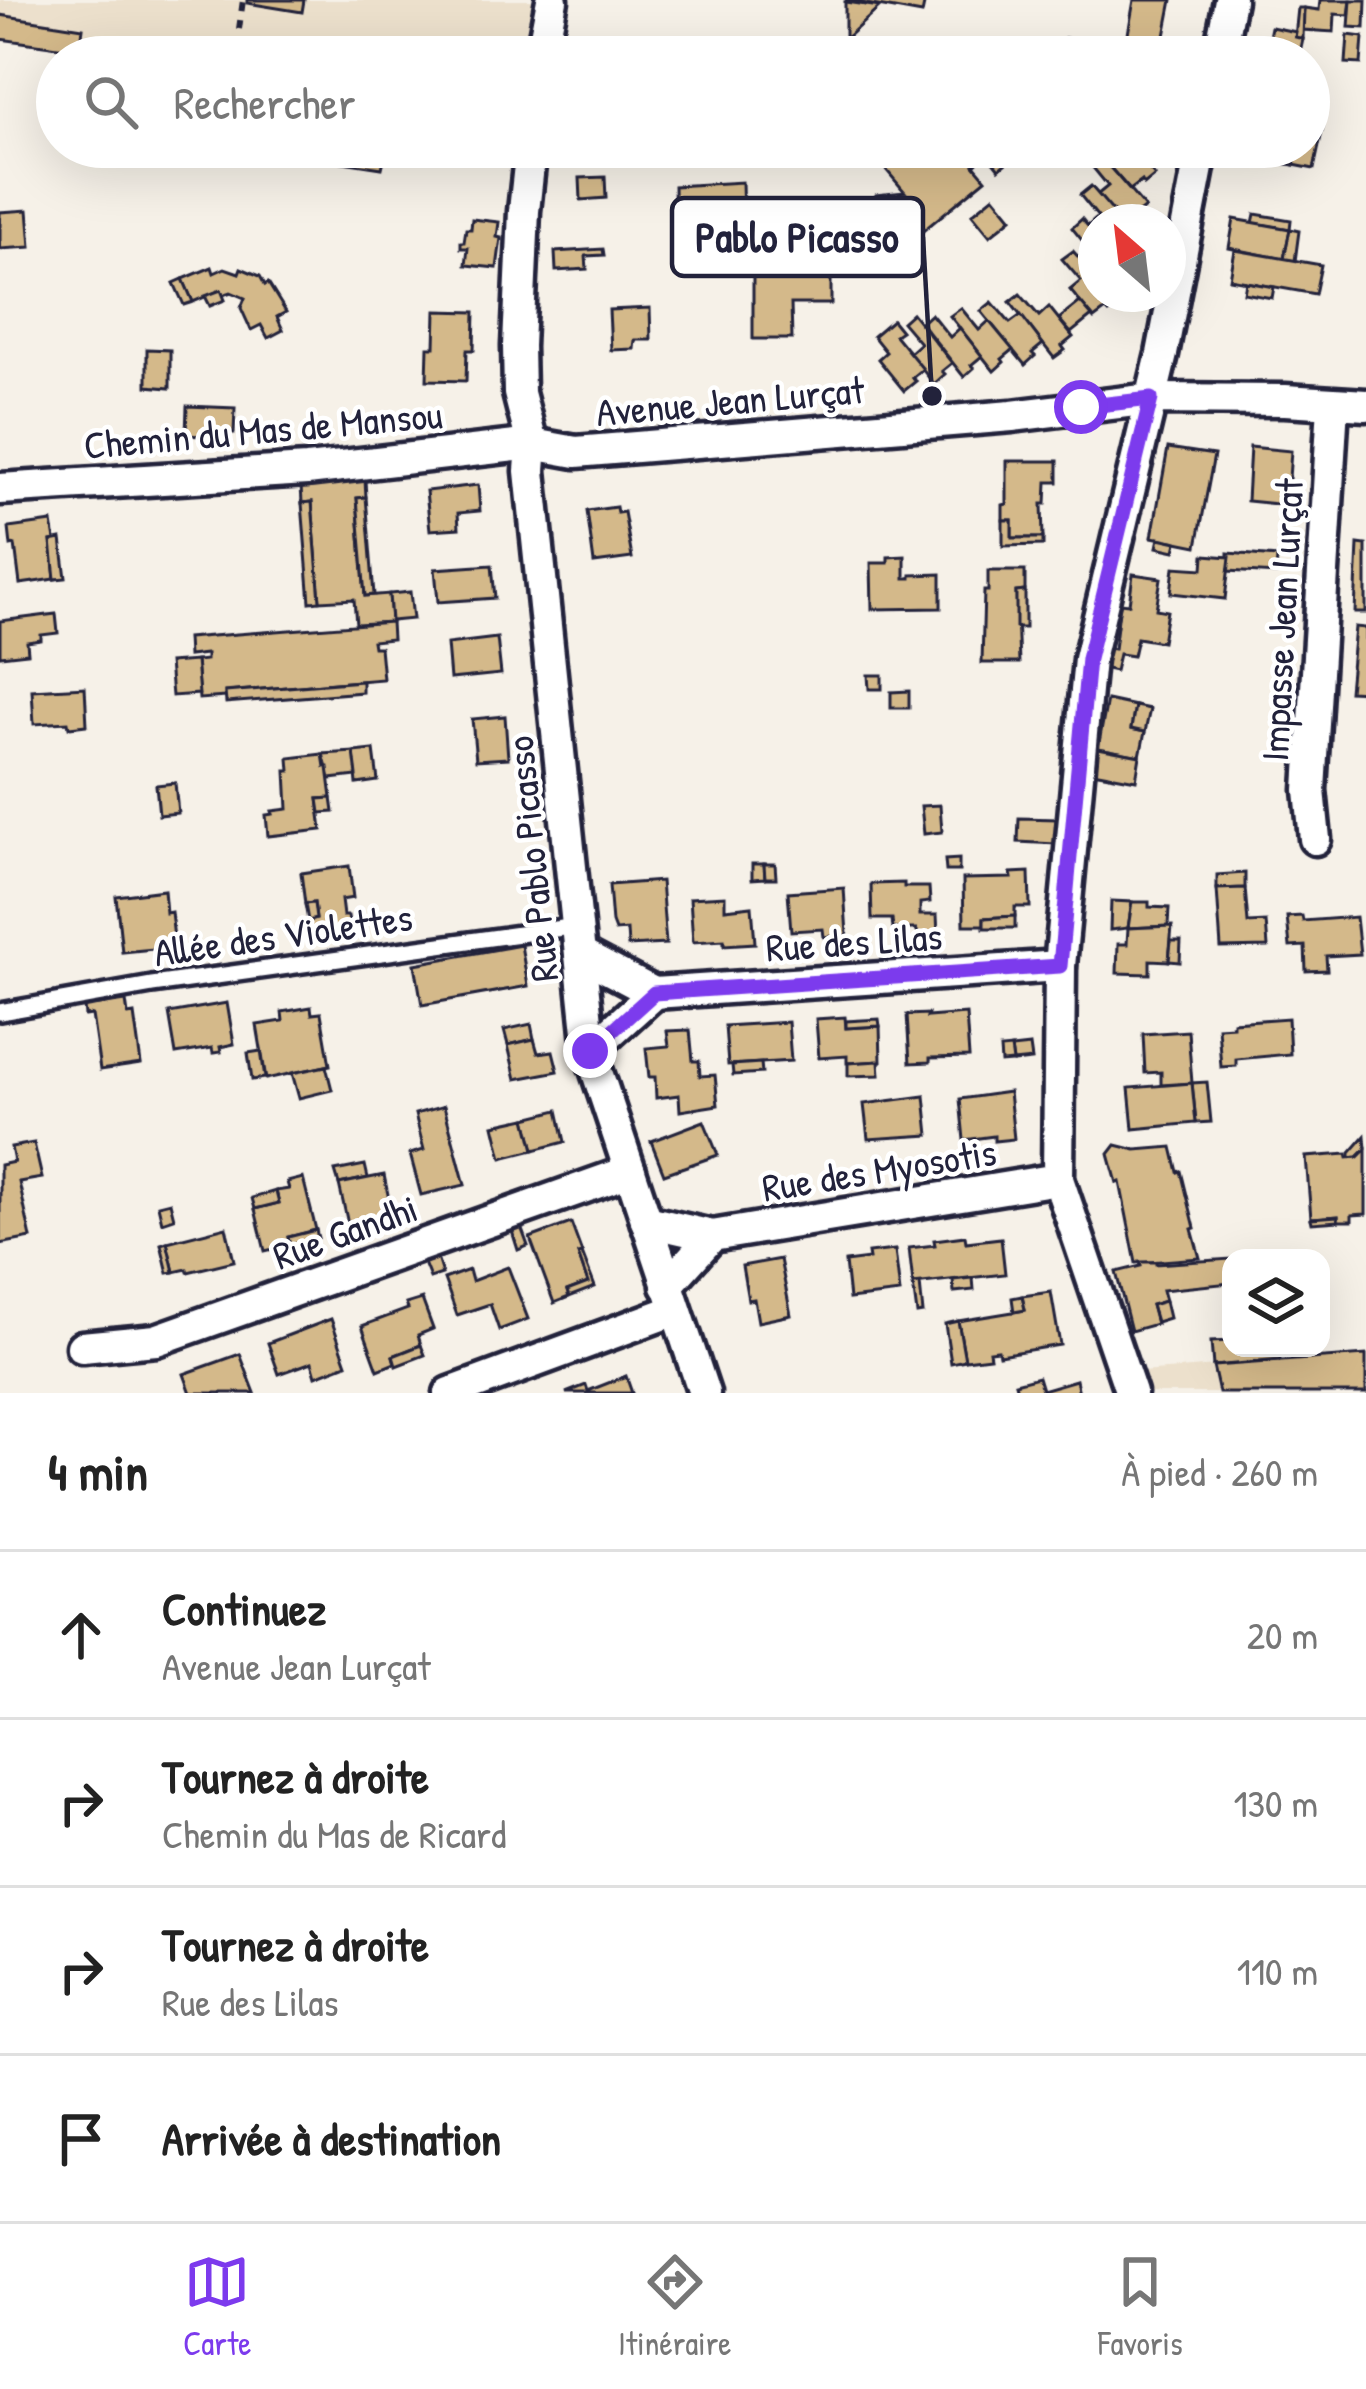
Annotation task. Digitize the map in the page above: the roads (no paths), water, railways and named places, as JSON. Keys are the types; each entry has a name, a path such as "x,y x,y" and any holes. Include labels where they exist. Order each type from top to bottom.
{"street":[{"path":"546,36 552,0"},
{"path":"1223,36 1230,0"},
{"name":"Rue Pablo Picasso","path":"529,168 519,393 532,444 532,493 590,1051 704,1393"},
{"path":"1131,1393 1058,1179 1060,966 1088,659 1151,399 1198,168"},
{"name":"Avenue Jean Lurçat","path":"532,444 576,452 1012,416 1151,399 1366,406"},
{"name":"Impasse Jean Lurçat","path":"1315,839 1310,790 1333,405"},
{"name":"Chemin du Mas de Mansou","path":"0,489 307,470 532,444"},
{"path":"579,940 654,993 590,1051"},
{"name":"Rue des Lilas","path":"654,993 1060,966"},
{"name":"Rue Gandhi","path":"82,1347 156,1340 630,1171"},
{"name":"Rue des Myosotis","path":"646,1221 712,1236 1058,1179"},
{"path":"451,1393 671,1298 712,1236"}],"lane":[{"name":"Allée des Violettes","path":"0,1012 152,986 579,940"}],"place":[{"name":"Pablo Picasso","path":"932,396"}]}
